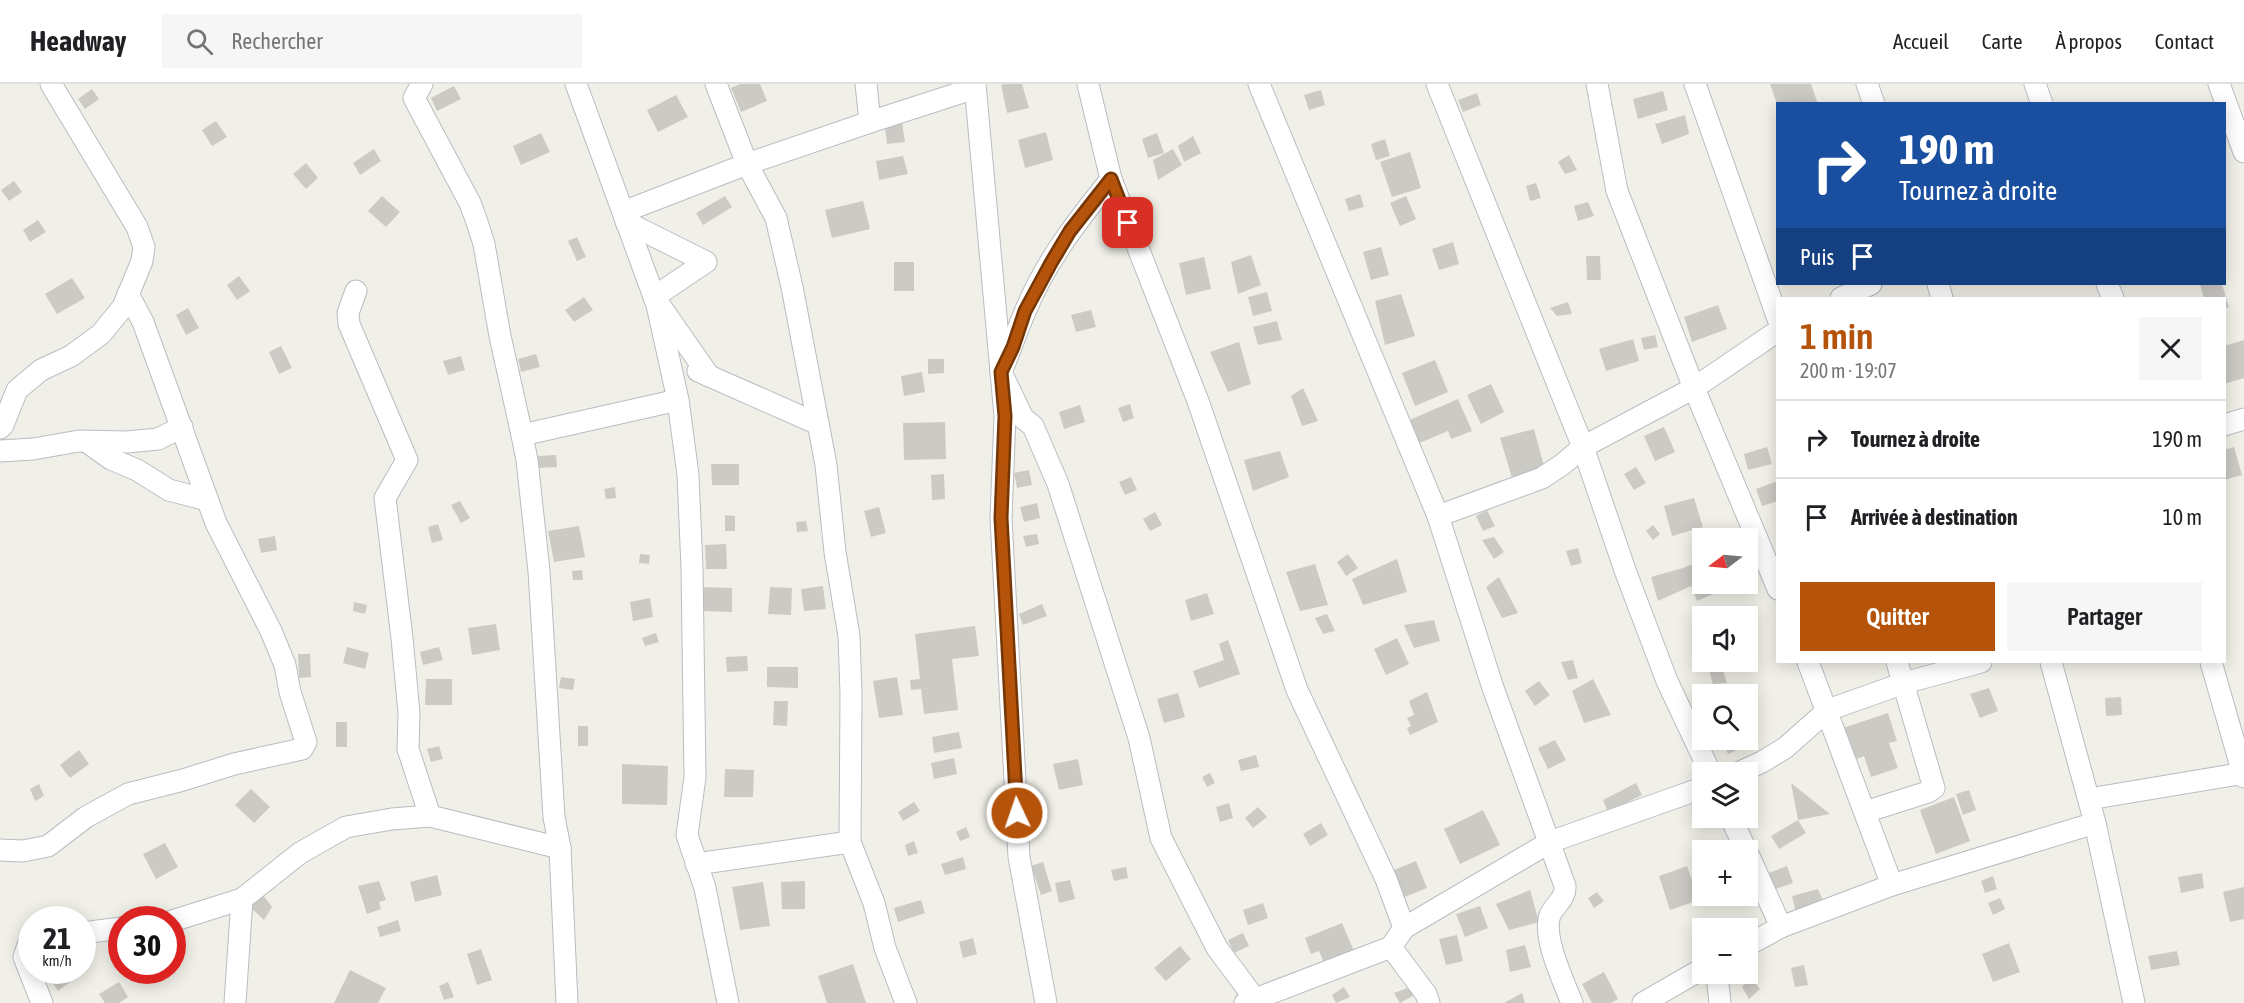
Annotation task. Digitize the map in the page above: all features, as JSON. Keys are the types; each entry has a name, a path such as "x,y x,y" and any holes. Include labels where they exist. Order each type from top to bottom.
{"street":[{"path":"0,428 17,390 41,370 71,356 101,334 123,308 142,261 144,247 138,227 51,84"},
{"path":"422,84 414,98 470,203 484,244 500,336 527,460 539,571 554,817 560,848 567,1003"},
{"path":"576,84 654,297 678,400 688,475 692,568 695,777 687,835 705,888 728,1003"},
{"path":"716,84 747,164 776,218 792,287 826,465 835,552 849,636 850,842 874,903 885,948 906,1003"},
{"path":"866,84 870,122"},
{"path":"1088,84 1111,179 1198,401 1297,690 1386,879 1404,928"},
{"path":"1259,84 1438,516 1492,688 1565,886 1566,893 1550,916 1549,931 1555,958 1572,1003"},
{"path":"1437,84 1583,447 1626,573 1663,671 1705,762"},
{"path":"1597,84 1617,191 1694,388 1776,584"},
{"path":"1695,84 1776,313"},
{"path":"1868,84 1873,102"},
{"path":"2035,84 2041,102"},
{"path":"2219,84 2226,102"},
{"path":"624,217 747,164 975,86 1005,416 1001,530 1019,858 1046,1003"},
{"path":"2226,103 2244,152"},
{"path":"1001,372 1013,347 1025,311 1051,263 1070,231 1111,179"},
{"path":"624,217 706,262 654,297"},
{"path":"1843,297 1868,285"},
{"path":"356,291 348,313 350,324 407,460 385,498 409,713 408,749 430,816"},
{"path":"0,850 23,851 48,846 86,817 128,794 234,764 302,749 305,746 306,738 290,692 285,665 271,631 216,523 143,322 128,294"},
{"path":"654,297 710,376"},
{"path":"1438,516 1542,478 1583,447 1694,388 1776,332"},
{"path":"669,358 818,424"},
{"path":"1001,372 1023,418 1033,426 1058,484 1139,738 1161,838 1217,948 1253,1002 1391,947 1404,928 1550,842 1692,792"},
{"path":"522,435 678,400"},
{"path":"2226,424 2244,419"},
{"path":"0,451 87,442 158,439 182,427"},
{"path":"87,442 111,459 137,470 169,490 207,500"},
{"path":"1808,663 1892,885"},
{"path":"1864,812 1928,792 1934,788 1897,663"},
{"path":"1758,764 1785,748 1828,710 1904,683 1977,663"},
{"path":"2051,663 2096,823 2134,1003"},
{"path":"2089,799 2244,775 2211,663"},
{"path":"186,917 242,899 300,853 346,827 392,819 430,816 560,848"},
{"path":"1758,940 1781,927 1892,885 2096,823"},
{"path":"696,864 850,842"},
{"path":"1758,876 1781,927"},
{"path":"235,1003 242,899"},
{"path":"1391,947 1426,994 1429,1003"},
{"path":"1643,1003 1692,975"},
{"path":"35,984 42,1003"},
{"path":"1718,984 1720,1003"}],"building":[{"path":"740,84 760,84 767,101 741,112 731,88"},
{"path":"1022,84 1029,108 1007,113 1001,85"},
{"path":"1770,84 1811,84 1817,102 1776,102"},
{"path":"454,86 461,99 437,111 431,98"},
{"path":"92,89 99,99 85,109 78,99"},
{"path":"1321,90 1325,105 1309,110 1304,95"},
{"path":"1663,91 1668,110 1638,119 1633,99"},
{"path":"1477,93 1481,105 1463,112 1458,100"},
{"path":"676,95 688,117 658,132 647,110"},
{"path":"1685,115 1689,134 1662,144 1655,124"},
{"path":"901,116 905,142 887,144 884,119"},
{"path":"216,121 227,137 212,146 202,130"},
{"path":"1046,132 1053,160 1025,168 1018,140"},
{"path":"541,133 550,152 521,165 513,146"},
{"path":"1157,133 1164,153 1148,158 1142,139"},
{"path":"1193,136 1201,153 1184,162 1178,146"},
{"path":"1385,139 1390,156 1376,160 1371,144"},
{"path":"374,149 381,161 360,175 353,163"},
{"path":"1173,149 1182,165 1158,180 1153,160"},
{"path":"1410,152 1421,188 1392,197 1380,162"},
{"path":"1569,155 1577,170 1565,174 1558,162"},
{"path":"903,156 908,174 879,180 876,161"},
{"path":"306,163 318,178 306,189 293,174"},
{"path":"14,181 22,192 9,201 1,190"},
{"path":"1536,183 1541,198 1530,201 1526,186"},
{"path":"1360,194 1364,207 1349,211 1345,199"},
{"path":"382,196 400,212 386,227 368,211"},
{"path":"725,196 732,207 703,225 696,213"},
{"path":"1406,196 1416,219 1400,226 1390,203"},
{"path":"863,201 870,229 832,238 825,210"},
{"path":"1588,202 1594,216 1578,221 1574,206"},
{"path":"38,220 46,232 30,242 23,230"},
{"path":"577,237 586,257 577,261 568,241"},
{"path":"1453,242 1459,264 1439,270 1432,249"},
{"path":"1381,247 1389,275 1371,280 1363,252"},
{"path":"1251,255 1261,285 1238,294 1231,262"},
{"path":"1586,256 1600,256 1601,280 1587,280"},
{"path":"1204,257 1211,289 1186,295 1179,263"},
{"path":"894,262 914,262 914,291 894,291"},
{"path":"239,276 250,291 237,300 227,285"},
{"path":"72,278 85,298 57,314 45,294"},
{"path":"2200,285 2222,285 2226,297 2204,297"},
{"path":"1267,292 1272,311 1253,316 1248,297"},
{"path":"1401,294 1415,336 1385,345 1375,301"},
{"path":"584,297 593,310 574,322 565,310"},
{"path":"1568,302 1572,314 1557,316 1550,308"},
{"path":"1718,305 1727,329 1692,342 1684,317"},
{"path":"188,308 199,328 186,335 176,315"},
{"path":"1091,310 1096,327 1076,332 1071,315"},
{"path":"1277,321 1282,340 1258,345 1253,327"},
{"path":"1655,335 1658,347 1644,350 1641,338"},
{"path":"1633,339 1639,361 1606,371 1599,349"},
{"path":"2244,340 2244,378 2226,383 2226,345"},
{"path":"1239,342 1251,384 1228,392 1210,352"},
{"path":"281,346 292,368 279,374 269,352"},
{"path":"536,354 540,367 521,372 518,359"},
{"path":"461,356 465,370 448,375 443,361"},
{"path":"928,359 944,359 944,373 928,374"},
{"path":"1435,360 1448,392 1415,406 1402,373"},
{"path":"922,372 925,392 904,396 901,376"},
{"path":"1491,384 1504,412 1481,424 1467,395"},
{"path":"1303,388 1318,421 1302,426 1291,396"},
{"path":"1458,399 1472,431 1451,439 1448,431 1417,444 1407,421"},
{"path":"1130,404 1134,418 1123,422 1118,408"},
{"path":"1080,405 1085,422 1064,429 1059,412"},
{"path":"945,422 946,459 904,460 903,423"},
{"path":"1664,427 1675,452 1655,461 1644,436"},
{"path":"1534,429 1544,466 1513,481 1500,438"},
{"path":"1767,447 1772,464 1748,470 1744,454"},
{"path":"2234,447 2242,475 2226,479 2226,449"},
{"path":"1280,451 1289,477 1253,491 1244,460"},
{"path":"556,455 557,467 538,468 537,456"},
{"path":"711,464 739,464 739,485 712,485"},
{"path":"1636,467 1646,483 1634,490 1624,474"},
{"path":"1029,470 1032,485 1017,488 1014,473"},
{"path":"944,474 945,499 932,500 931,475"},
{"path":"1131,477 1137,490 1125,495 1119,482"},
{"path":"1776,482 1776,502 1762,506 1756,489"},
{"path":"615,487 616,498 606,499 604,489"},
{"path":"1694,498 1703,527 1692,528 1692,530 1672,536 1664,506"},
{"path":"460,501 470,518 461,523 451,505"},
{"path":"1037,503 1040,518 1024,522 1020,507"},
{"path":"879,507 886,533 871,537 864,511"},
{"path":"1487,510 1495,526 1483,531 1476,516"},
{"path":"1155,512 1162,525 1150,531 1143,519"},
{"path":"725,515 735,516 735,531 725,531"},
{"path":"806,521 808,531 797,532 796,522"},
{"path":"438,524 443,540 432,543 428,527"},
{"path":"1653,525 1660,534 1653,540 1646,531"},
{"path":"579,526 585,557 554,562 548,531"},
{"path":"1037,534 1039,544 1026,547 1023,536"},
{"path":"275,536 277,550 261,553 258,539"},
{"path":"1494,537 1504,552 1494,559 1482,540"},
{"path":"726,544 727,569 706,569 705,545"},
{"path":"1578,548 1582,563 1571,566 1566,551"},
{"path":"640,554 650,555 649,564 639,563"},
{"path":"1348,554 1358,568 1346,576 1337,562"},
{"path":"1397,559 1407,592 1363,605 1352,579"},
{"path":"1315,564 1328,605 1300,611 1286,572"},
{"path":"1692,564 1692,588 1691,586 1658,601 1651,577"},
{"path":"582,570 583,580 573,580 572,571"},
{"path":"1499,577 1518,613 1502,618 1486,587"},
{"path":"823,586 826,609 804,611 801,589"},
{"path":"699,587 732,588 732,612 699,611"},
{"path":"770,587 792,588 791,615 768,614"},
{"path":"1207,593 1214,614 1191,621 1185,600"},
{"path":"1694,594 1713,594 1697,601"},
{"path":"650,598 653,617 633,621 630,602"},
{"path":"354,602 367,605 365,614 353,611"},
{"path":"1042,604 1047,616 1023,625 1019,614"},
{"path":"1327,614 1335,631 1323,634 1315,618"},
{"path":"1434,620 1440,641 1414,648 1404,625"},
{"path":"496,624 500,650 472,655 468,628"},
{"path":"975,626 979,656 952,659 958,710 924,714 921,689 911,690 910,680 920,679 915,634"},
{"path":"656,633 659,642 645,646 642,638"},
{"path":"1397,638 1409,664 1386,675 1374,649"},
{"path":"1228,640 1240,674 1199,688 1193,671 1224,660 1219,644"},
{"path":"347,647 369,653 365,669 343,663"},
{"path":"439,647 443,660 423,665 420,652"},
{"path":"298,654 310,654 311,677 299,678"},
{"path":"747,656 748,671 727,672 726,657"},
{"path":"1573,660 1578,678 1568,680 1561,662"},
{"path":"767,667 798,667 798,688 767,687"},
{"path":"1710,672 1723,672 1727,683 1713,684"},
{"path":"561,677 575,679 573,690 559,688"},
{"path":"897,677 903,715 879,718 873,681"},
{"path":"426,679 452,679 452,705 425,705"},
{"path":"1593,679 1611,715 1584,723 1572,691"},
{"path":"1539,681 1550,695 1535,706 1525,691"},
{"path":"1989,688 1998,711 1980,718 1970,694"},
{"path":"1427,692 1438,722 1410,735 1407,728 1411,726 1407,718 1414,715 1409,701"},
{"path":"1178,693 1185,717 1164,723 1157,699"},
{"path":"2121,697 2122,715 2106,716 2105,698"},
{"path":"774,701 788,701 787,726 773,725"},
{"path":"1888,713 1897,741 1889,743 1898,768 1871,777 1864,756 1851,761 1840,729"},
{"path":"336,722 347,722 347,747 336,747"},
{"path":"578,726 588,726 588,746 578,746"},
{"path":"959,732 962,748 934,753 932,737"},
{"path":"1555,740 1566,760 1548,769 1538,748"},
{"path":"439,746 443,759 431,762 427,749"},
{"path":"79,750 89,764 70,778 60,765"},
{"path":"1256,755 1259,767 1241,771 1238,760"},
{"path":"954,758 957,774 934,779 931,763"},
{"path":"1078,759 1083,785 1059,790 1053,764"},
{"path":"622,764 668,766 667,805 622,804"},
{"path":"725,769 754,770 753,797 724,797"},
{"path":"1210,773 1215,783 1207,787 1202,777"},
{"path":"1636,783 1642,795 1608,812 1603,800"},
{"path":"1791,783 1830,814 1798,820"},
{"path":"39,784 44,796 35,801 30,789"},
{"path":"251,789 270,807 254,823 235,805"},
{"path":"1969,790 1976,810 1963,815 1956,794"},
{"path":"1954,797 1970,841 1936,854 1920,810"},
{"path":"914,802 920,811 903,821 898,812"},
{"path":"1229,803 1233,818 1220,822 1216,807"},
{"path":"1258,807 1267,817 1253,828 1245,818"},
{"path":"1483,810 1500,845 1460,864 1444,829"},
{"path":"1798,820 1806,833 1779,849 1771,836"},
{"path":"1321,823 1328,835 1310,846 1303,834"},
{"path":"966,827 970,837 960,841 956,832"},
{"path":"914,841 918,853 908,856 905,845"},
{"path":"165,843 178,867 156,879 143,854"},
{"path":"963,857 966,869 945,875 941,864"},
{"path":"1416,861 1427,888 1395,901 1384,874"},
{"path":"1043,862 1052,891 1041,895 1031,866"},
{"path":"1687,866 1692,880 1692,902 1670,910 1659,876"},
{"path":"1787,866 1793,883 1770,891 1764,875"},
{"path":"1126,867 1128,878 1114,881 1111,870"},
{"path":"2202,873 2204,888 2181,893 2178,877"},
{"path":"437,875 442,895 415,902 410,882"},
{"path":"1993,876 1997,889 1985,893 1981,881"},
{"path":"1070,880 1075,899 1059,903 1055,883"},
{"path":"379,881 386,900 379,902 381,909 367,914 358,886"},
{"path":"805,881 805,909 782,909 781,882"},
{"path":"763,882 770,926 740,930 732,887"},
{"path":"2244,887 2244,919 2230,922 2223,892"},
{"path":"1818,889 1827,910 1796,913 1792,896"},
{"path":"1530,890 1539,922 1509,930 1496,904"},
{"path":"261,892 272,907 264,920 250,907"},
{"path":"1597,892 1604,901 1594,908 1588,898"},
{"path":"2000,898 2005,909 1993,915 1988,903"},
{"path":"921,900 925,913 898,922 894,908"},
{"path":"1263,903 1268,918 1248,925 1243,910"},
{"path":"1480,906 1488,928 1465,937 1456,914"},
{"path":"398,920 401,931 380,937 377,927"},
{"path":"1342,923 1354,951 1324,963 1319,951 1311,954 1305,938"},
{"path":"1243,933 1249,946 1234,953 1228,940"},
{"path":"1457,935 1463,961 1446,965 1439,939"},
{"path":"973,938 977,954 963,958 959,942"},
{"path":"2009,943 2020,972 1993,982 1982,954"},
{"path":"1525,945 1531,967 1510,972 1506,950"},
{"path":"1180,946 1191,959 1166,981 1154,968"},
{"path":"481,949 492,980 477,985 467,954"},
{"path":"2177,951 2180,965 2151,970 2148,956"},
{"path":"853,964 866,1003 827,1003 818,976"},
{"path":"1804,965 1808,985 1795,987 1791,968"},
{"path":"350,970 386,988 378,1003 334,1003"},
{"path":"1604,972 1618,999 1611,1003 1592,1003 1582,984"},
{"path":"448,982 454,997 444,1000 439,986"},
{"path":"53,984 67,984 58,991"},
{"path":"116,984 120,984 128,997 119,1003 105,1003 99,994"},
{"path":"1745,984 1756,984 1760,989 1749,999 1742,987"},
{"path":"1344,987 1350,997 1336,1003 1332,995"},
{"path":"1410,987 1414,995 1400,1003 1394,993"},
{"path":"1522,993 1525,1003 1504,1003"}],"route":[{"path":"1017,813 1001,518 1005,416 1001,372 1013,347 1025,311 1051,263 1070,231 1111,179 1128,223"}]}
